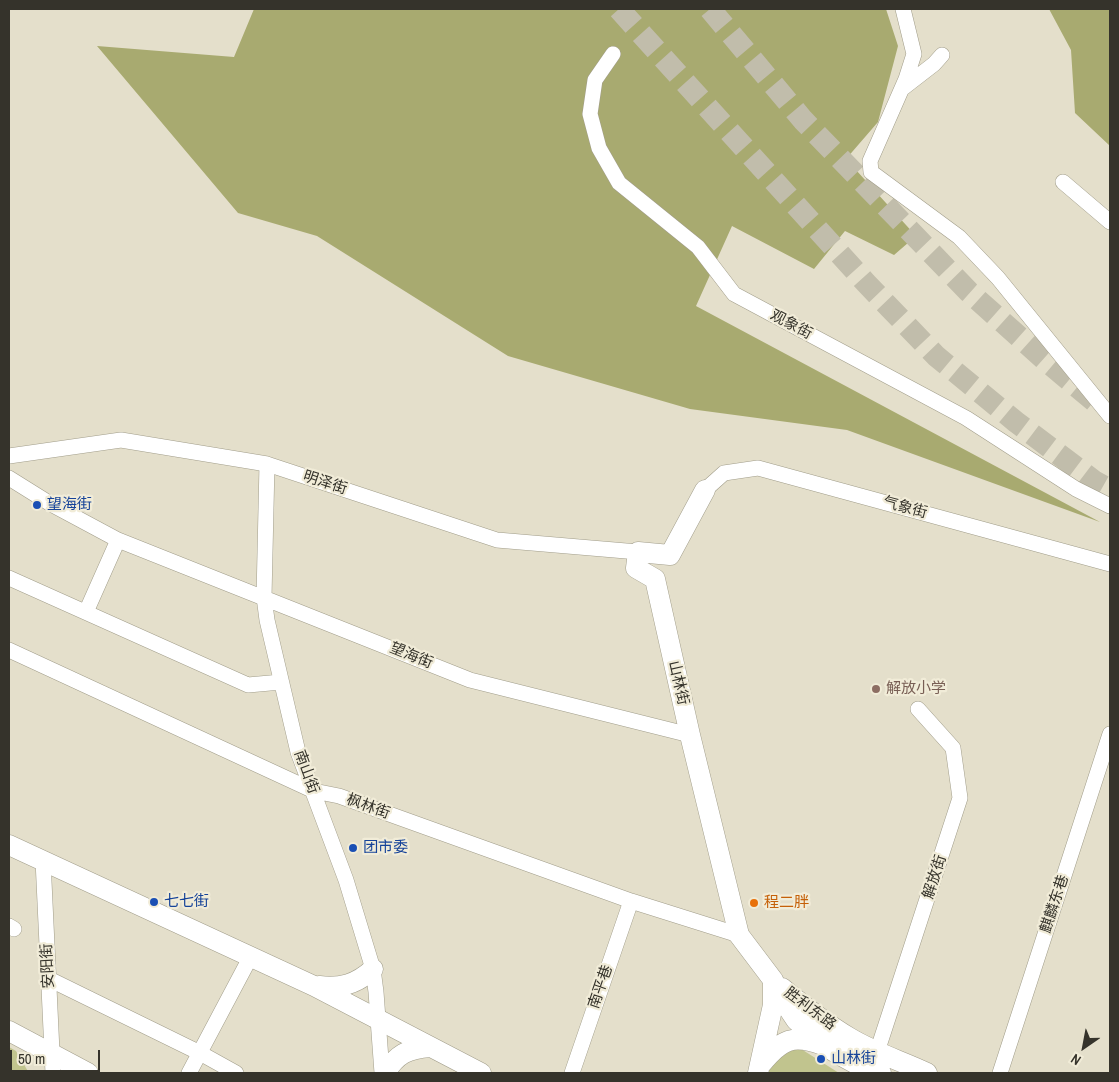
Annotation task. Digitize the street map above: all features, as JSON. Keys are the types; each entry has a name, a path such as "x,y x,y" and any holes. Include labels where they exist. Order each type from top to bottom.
{"main road":[{"path":"638,552 670,555 705,490"},
{"name":"山林街","path":"638,552 636,568 655,578 690,735 739,935 773,980"},
{"path":"9,845 314,986 481,1073"},
{"path":"314,986 332,988 343,986 355,982 373,969"},
{"path":"759,1069 773,1005 773,980"},
{"name":"胜利东路","path":"773,980 815,1014 850,1038 874,1067"},
{"name":"胜利东路","path":"773,980 782,999 796,1020 825,1046 854,1063 927,1073"},
{"path":"9,1031 53,1064 88,1073"},
{"path":"759,1069 778,1045 786,1041 811,1041 825,1046"},
{"path":"383,1073 394,1060 404,1053 430,1046"}],"street":[{"path":"903,9 914,54 902,88 870,161 871,172 959,237 998,278 1110,416"},
{"name":"观象街","path":"613,54 595,80 590,114 599,148 619,183 698,247 734,294 966,418 1076,489 1110,506"},
{"path":"902,88 934,64 942,55"},
{"path":"1063,182 1110,222"},
{"name":"明泽街","path":"9,456 121,440 267,464 497,540 638,552"},
{"name":"南山街","path":"267,464 264,597 267,620 298,752 346,880 373,969 383,1073"},
{"name":"气象街","path":"705,490 724,473 758,468 1110,564"},
{"name":"望海街","path":"9,478 49,503 118,540 470,680 690,735"},
{"path":"86,612 118,540"},
{"path":"9,578 248,685 281,682"},
{"name":"枫林街","path":"9,650 314,792 339,796 631,900 739,935"},
{"name":"解放街","path":"874,1067 960,798 953,748 918,709"},
{"name":"麒麟东巷","path":"1000,1073 1110,734"},
{"name":"安阳街","path":"42,860 53,1064"},
{"name":"南平巷","path":"572,1073 631,900"},
{"path":"189,1073 251,956"},
{"path":"49,978 200,1053 236,1073"}],"green space":[{"path":"254,9 886,9 898,46 878,122 846,159 916,236 894,255 845,231 814,269 732,226 696,306 1100,522 847,430 690,409 508,356 317,236 238,213 97,46 234,57"},
{"path":"1049,9 1110,9 1110,146 1075,113 1071,50"},
{"path":"9,1047 16,1051 29,1073 9,1073"},
{"path":"798,1047 839,1073 766,1073 774,1056"}],"tunnel":[{"path":"619,9 866,283 936,356 1016,422 1094,481 1110,490"},
{"path":"710,9 803,120 969,292 1100,406"}],"place":[{"name":"望海街","path":"37,505"},
{"name":"解放小学","path":"876,689"},
{"name":"团市委","path":"353,848"},
{"name":"七七街","path":"154,902"},
{"name":"程二胖","path":"754,903"},
{"name":"山林街","path":"821,1059"}]}
